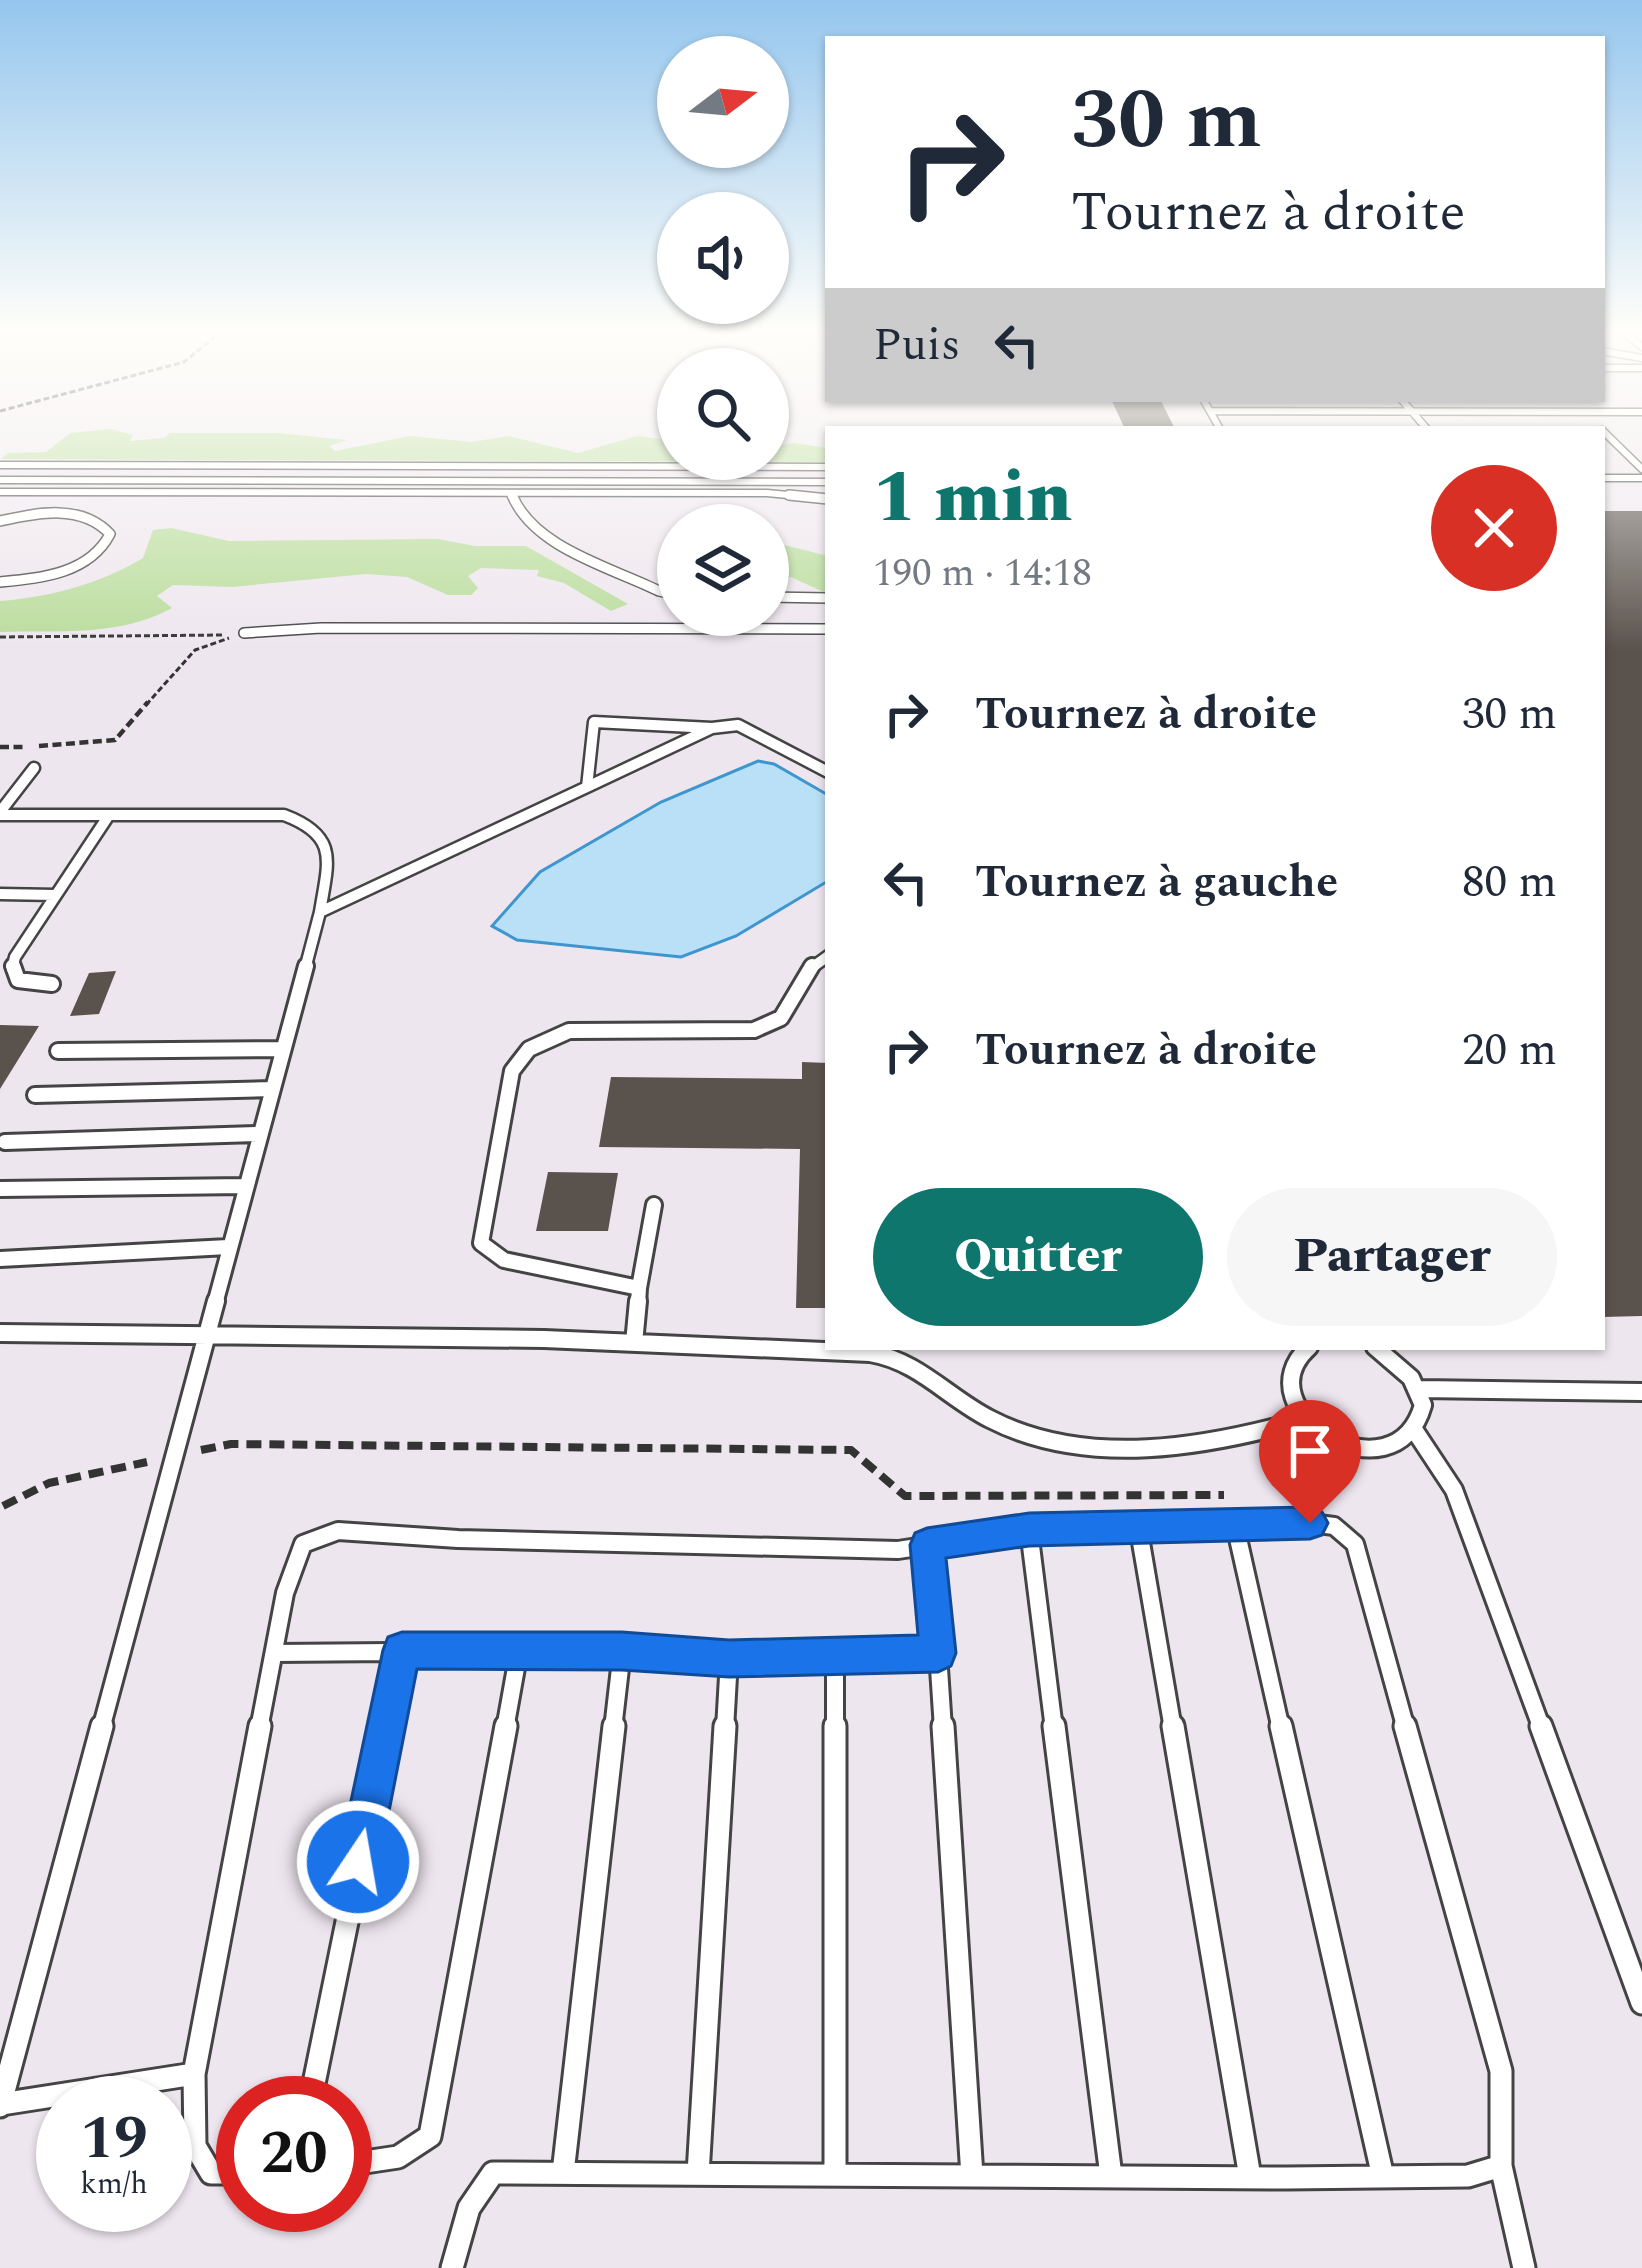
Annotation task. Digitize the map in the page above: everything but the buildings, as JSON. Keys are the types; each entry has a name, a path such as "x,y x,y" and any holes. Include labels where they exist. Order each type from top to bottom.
{"lane":[{"path":"1611,439 1642,473"},
{"path":"1621,448 1642,448"},
{"path":"0,466 825,466"},
{"path":"1605,478 1642,473"},
{"path":"0,480 825,482"},
{"path":"0,492 766,493 825,499"},
{"path":"512,495 521,519 541,534 657,590"},
{"path":"0,521 71,514 99,521 110,534 102,549 80,564 30,579 0,582"},
{"path":"789,597 825,598"},
{"path":"244,633 321,628 825,629"},
{"path":"587,787 594,722 737,725 825,770"},
{"path":"320,912 712,728"},
{"path":"0,814 34,768"},
{"path":"0,814 284,815 308,822 320,832 329,850 320,912 0,2105 194,2074"},
{"path":"52,984 18,980 12,970 15,957 109,815"},
{"path":"0,894 55,895"},
{"path":"639,1288 504,1260 482,1243 512,1071 525,1049 539,1039 568,1031 754,1030 781,1018 812,966 825,958"},
{"path":"58,1051 282,1049"},
{"path":"35,1095 272,1089"},
{"path":"5,1142 260,1134"},
{"path":"0,1190 245,1186"},
{"path":"634,1343 654,1205"},
{"path":"0,1259 229,1247"},
{"path":"0,1333 634,1343 878,1353 939,1383 992,1421 1052,1442 1131,1446 1230,1438 1306,1419"},
{"path":"1305,1350 1296,1356 1289,1381 1293,1400 1306,1419 1339,1443 1363,1450 1386,1449 1415,1431 1424,1415 1420,1390 1397,1355"},
{"path":"1420,1390 1642,1392"},
{"path":"1415,1431 1454,1490 1642,2003"},
{"path":"1138,1525 1250,2177"},
{"path":"1235,1525 1383,2176"},
{"path":"216,2173 211,2173 195,2146 194,2074 285,1593 303,1544 338,1531 458,1539 898,1550 1029,1529 1334,1526 1354,1544 1501,2072 1501,2166 1524,2268"},
{"path":"1029,1529 1111,2176"},
{"path":"927,1545 972,2176"},
{"path":"315,2076 402,1650"},
{"path":"372,2161 398,2157 430,2136 519,1651"},
{"path":"274,1654 622,1651 729,1659 938,1653"},
{"path":"563,2173 622,1651"},
{"path":"836,1657 836,2175"},
{"path":"698,2174 729,1659"},
{"path":"452,2268 469,2208 493,2173 1468,2176 1501,2166"}],"path":[{"path":"0,637 150,639 244,633"},
{"path":"0,747 115,740 195,650 244,633"},
{"path":"3,1506 49,1483 231,1444 851,1450 905,1496 1224,1495"}],"shaded area":[{"path":"0,439 657,439 657,480 789,480 789,439 825,439 825,1350 1605,1350 1605,439 1642,439 1642,2268 0,2268"}],"green space":[{"path":"63,439 347,440 329,446 335,451 396,439 521,439 578,453 627,439 657,439 657,461 1,459 8,453 46,452"},
{"path":"789,444 825,448 825,462 789,462"},
{"path":"171,528 229,541 438,539 475,546 526,546 628,604 611,611 564,583 537,576 539,570 481,568 468,576 478,588 471,595 448,595 407,577 366,574 232,587 173,585 157,596 172,608 131,624 0,632 0,601 56,592 109,575 143,558 153,530"},
{"path":"789,546 825,555 825,593 791,577"}],"water":[{"path":"758,761 774,764 825,793 825,883 736,936 681,957 517,940 492,926 540,872 661,802"}],"route":[{"path":"358,1862 402,1650 622,1651 729,1659 938,1653 927,1545 1029,1529 1310,1523"}]}
